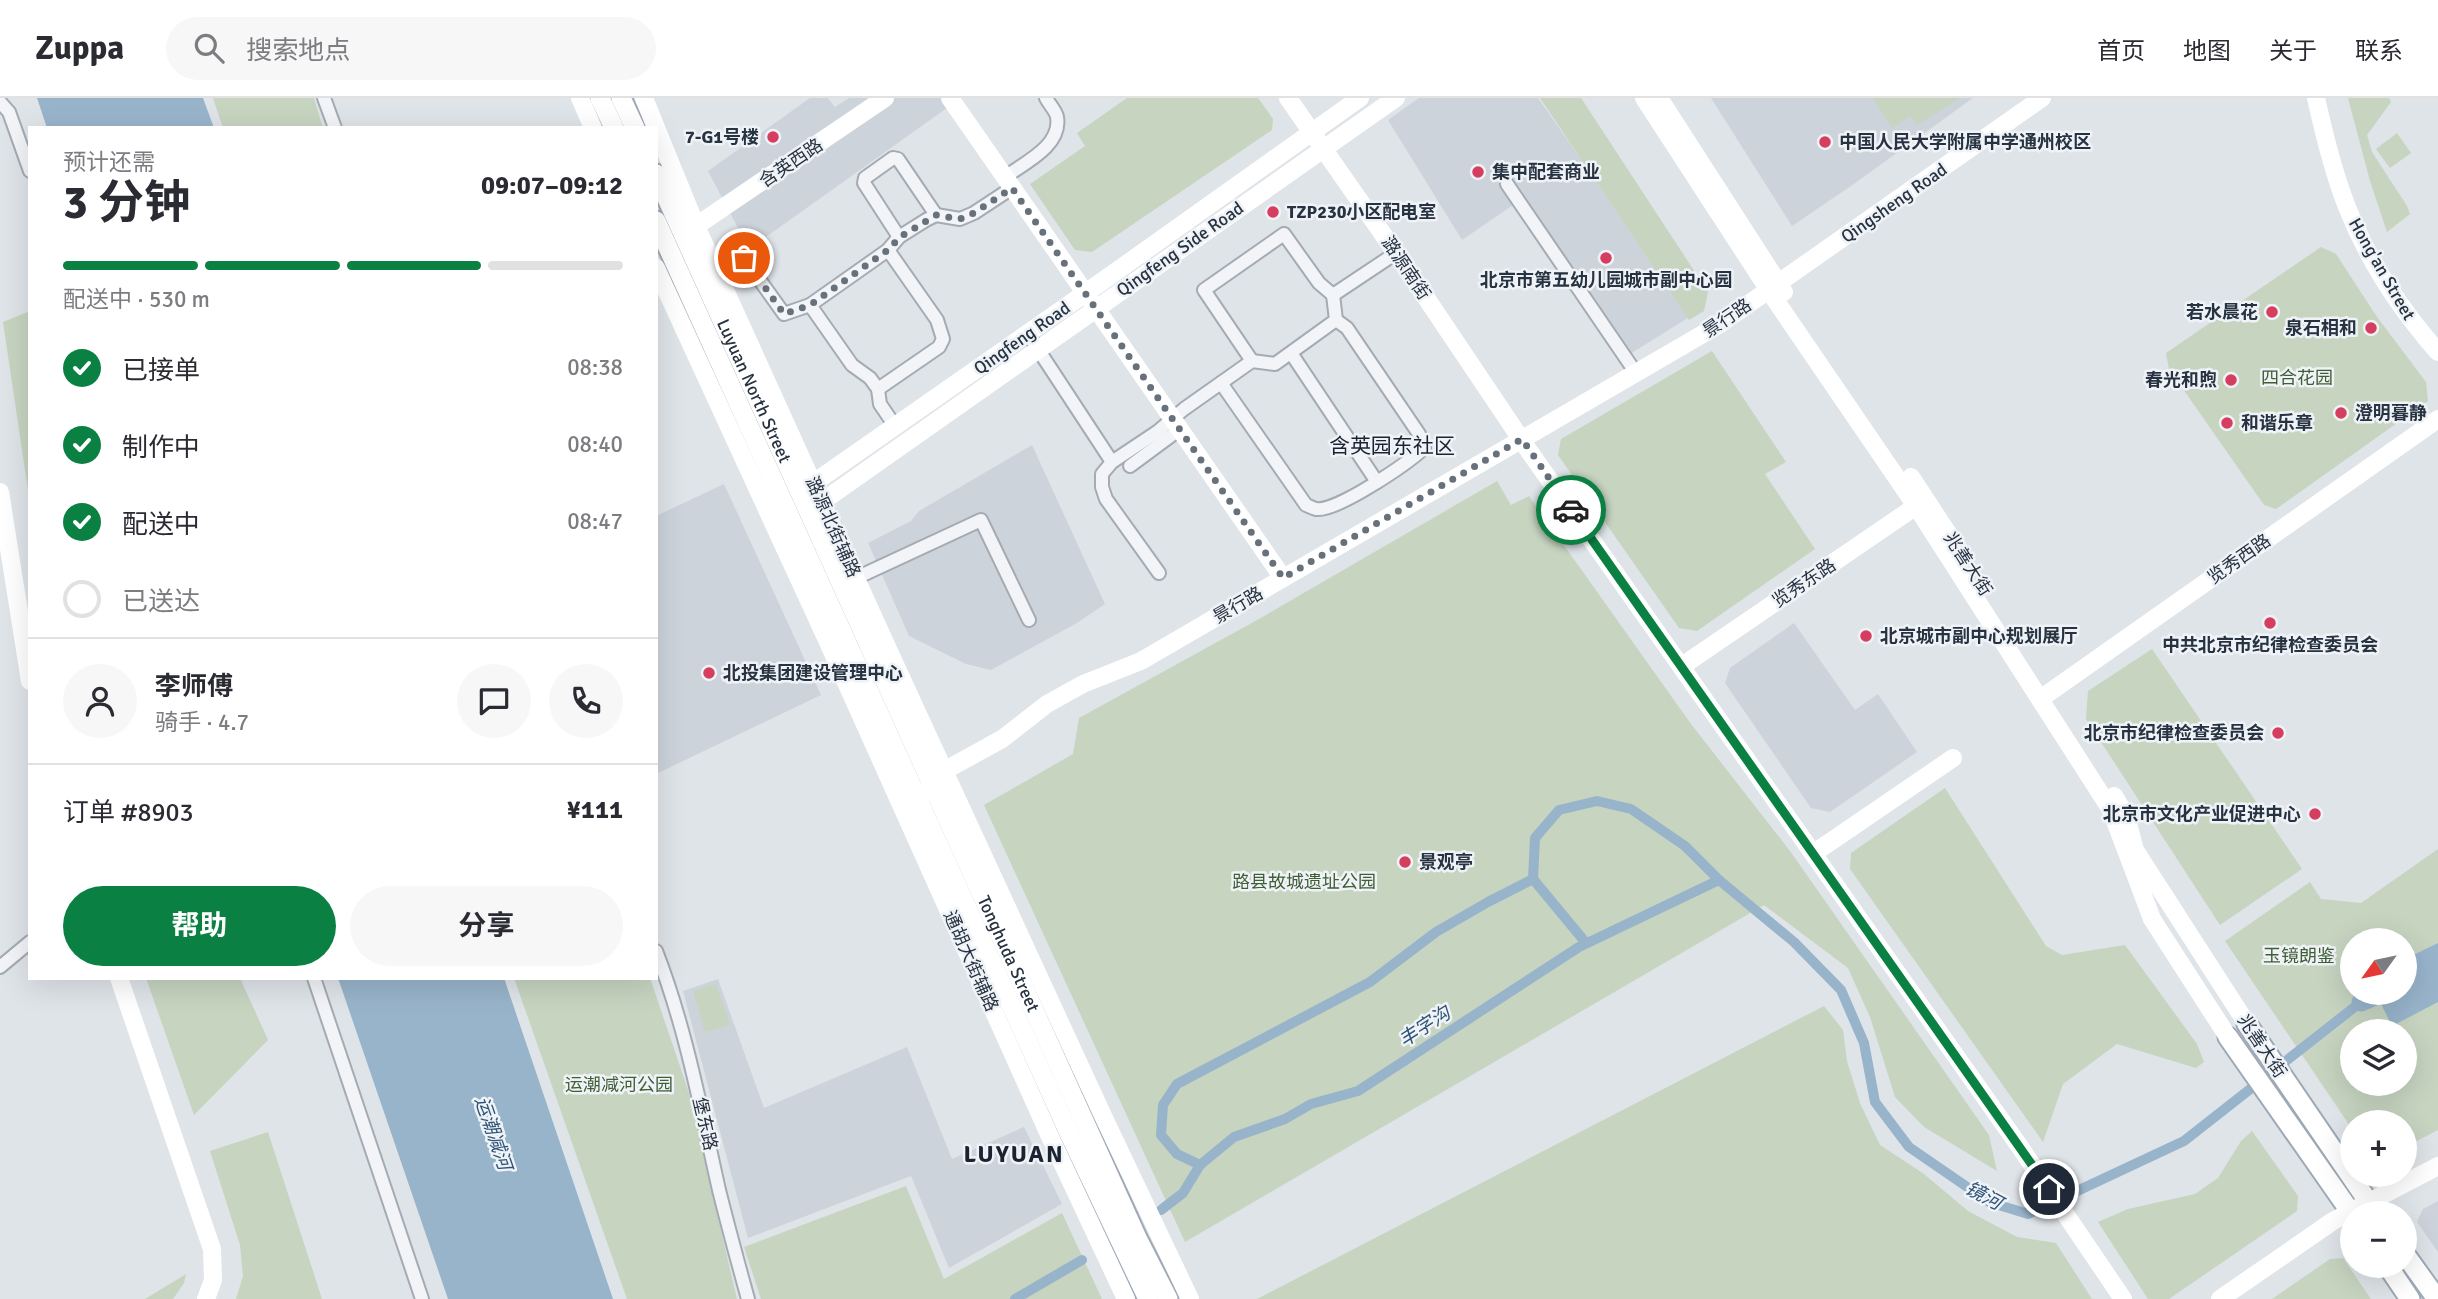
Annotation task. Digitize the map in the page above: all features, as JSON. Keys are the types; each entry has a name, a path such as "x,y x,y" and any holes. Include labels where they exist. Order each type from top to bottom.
{"main road":[{"path":"600,98 613,126"},
{"path":"621,98 634,126"},
{"name":"Luyuan North Street","path":"658,178 807,511 835,615"},
{"name":"Luyuan North Street","path":"658,225 799,492"},
{"name":"Tonghuda Street","path":"835,615 938,778 1137,1238 1168,1299"},
{"name":"Tonghuda Street","path":"835,615 1098,1196 1148,1299"},
{"name":"兆善大街","path":"2247,1024 2368,1201"},
{"name":"兆善大街","path":"2228,1037 2343,1201"},
{"path":"2417,1271 2437,1299"},
{"path":"2396,1278 2410,1299"}],"street":[{"path":"324,98 334,126"},
{"path":"580,98 592,126"},
{"name":"潞源北街辅路","path":"644,98 655,126"},
{"name":"含英西路","path":"696,226 885,98"},
{"path":"950,98 1283,578"},
{"path":"744,258 784,314 810,305 888,250 900,237 936,215 960,219 974,213 1053,139 1057,115 1046,98"},
{"name":"潞源南街","path":"1288,98 1522,439 2020,1147 2123,1299"},
{"name":"Qingfeng Road","path":"799,492 895,426 1032,341 1091,300 1360,98"},
{"name":"Qingfeng Side Road","path":"1091,300 1324,149 1396,98"},
{"name":"兆善大街","path":"1644,98 1922,503 2126,816 2135,850 2247,1024"},
{"name":"兆善大街","path":"1659,98 1773,286"},
{"name":"Qingsheng Road","path":"1773,286 2042,98"},
{"name":"Hong'an Street","path":"2315,98 2339,186 2358,230 2395,297 2438,352"},
{"path":"0,102 9,112 28,165"},
{"name":"潞源北街辅路","path":"658,132 807,511 856,578 887,647 938,778"},
{"path":"900,237 864,183 865,178 893,158 898,159 936,215"},
{"path":"1507,184 1636,373"},
{"path":"1221,383 1306,505 1316,509 1328,507 1377,482 1407,464 1424,448 1419,434 1347,328 1336,320 1333,295 1320,283 1284,234 1204,290 1252,361"},
{"path":"878,389 939,347 943,340 937,320 888,250"},
{"path":"1333,295 1396,253"},
{"path":"658,272 835,615"},
{"name":"景行路","path":"918,801 938,778 1002,739 1047,704 1083,684 1141,661 1720,324 1773,286"},
{"path":"810,305 852,365 870,378 878,389 880,404 895,426"},
{"path":"1130,466 1221,383 1252,361 1275,364 1336,320"},
{"path":"807,511 1032,341 1112,462"},
{"path":"1291,353 1377,482"},
{"name":"览秀西路","path":"2045,695 2438,419"},
{"path":"1159,573 1106,499 1102,474 1112,462 1157,432 1176,424"},
{"path":"0,492 28,668"},
{"name":"览秀东路","path":"1682,666 1922,503"},
{"path":"856,578 981,520 1029,620"},
{"name":"通胡大街辅路","path":"835,615 1052,1141 1126,1299"},
{"name":"兆善大街","path":"2045,695 2111,810 2152,919 2228,1037"},
{"path":"1814,853 1953,758"},
{"path":"938,778 1190,1299"},
{"path":"0,967 28,944"},
{"name":"堡东路","path":"658,956 682,1034 748,1299"},
{"path":"120,980 212,1249 213,1280 206,1299"},
{"path":"315,980 422,1299"},
{"path":"2382,1201 2438,1166"},
{"path":"2220,1299 2340,1219"}],"shaded area":[{"path":"810,98 828,98 835,107 849,98 961,98 749,249 708,171"},
{"path":"1419,98 1538,98 1688,318 1630,354 1516,203 1462,240 1388,120"},
{"name":"中国人民大学附属中学通州校区","path":"1711,98 1973,98 1792,226"},
{"path":"1032,445 1105,604 1077,623 991,670 966,664 909,636 868,543 911,521 919,511"},
{"name":"北投集团建设管理中心","path":"724,484 821,695 658,773 658,515"},
{"path":"1794,623 1855,710 1878,694 1917,752 1830,812 1811,808 1725,683 1730,668"},
{"path":"718,979 764,1108 907,1047 952,1159 1024,1127 1062,1204 949,1268 911,1176 748,1238 683,991"},
{"path":"2438,1201 2438,1252 2417,1222 2423,1209"}],"green space":[{"path":"213,98 314,98 322,126 222,126"},
{"path":"1127,98 1258,98 1273,119 1272,130 1092,252 1075,250 1030,184 1085,146 1077,133"},
{"path":"1540,98 1581,98 1708,292 1704,311 1689,320"},
{"path":"1873,98 1960,98 1917,125 1910,116 1892,128"},
{"path":"2348,98 2389,98 2391,102 2367,135 2372,152 2410,214 2387,232 2370,181"},
{"path":"2397,133 2411,153 2390,168 2376,149"},
{"name":"四合花园","path":"2321,247 2336,254 2377,317 2426,382 2428,401 2276,509 2264,505 2169,369 2166,353"},
{"path":"28,312 28,491 3,322"},
{"path":"1712,351 1786,462 1765,474 1815,549 1697,631 1679,628 1558,455 1561,439"},
{"name":"路县故城遗址公园","path":"1497,481 1511,505 1529,496 1691,724 1790,851 1989,1135 1997,1171 1924,1127 1895,1097 1870,1017 1848,968 1764,905 1185,1242 984,805 1073,754 1079,718 1259,619"},
{"path":"2152,649 2302,869 2220,925 2086,719 2088,691"},
{"path":"1945,788 2046,946 2062,955 2125,945 2197,1044 2204,1062 2196,1068 2117,1044 2063,1084 2043,1142 1850,869 1851,853"},
{"name":"玉镜朗鉴","path":"2438,849 2438,1130 2417,1141 2417,1110 2340,1111 2225,941 2310,882 2321,899 2361,903"},
{"path":"147,980 241,980 268,1040 194,1115"},
{"name":"运潮减河公园","path":"515,980 651,980 689,1093 737,1299 627,1299"},
{"path":"716,984 730,1025 705,1032 693,991"},
{"path":"1824,1006 1843,1030 1847,1061 1860,1103 1880,1145 1924,1174 1968,1211 2017,1237 2056,1243 2092,1299 1257,1299"},
{"path":"2252,1131 2298,1196 2297,1211 2169,1299 2148,1299 2098,1222 2128,1209 2195,1194 2218,1178 2241,1141"},
{"path":"268,1132 322,1299 236,1299 243,1276 240,1245 210,1151"},
{"path":"906,1186 944,1279 1062,1213 1102,1299 761,1299 744,1247"},
{"path":"2340,1258 2340,1278 2357,1278 2371,1299 2272,1299 2330,1259"},
{"path":"186,1274 184,1283 173,1299 145,1299"}],"water":[{"path":"37,98 203,98 213,126 46,126"},
{"path":"2438,943 2438,1002 2405,1019 2388,1019 2382,1005 2417,1005 2417,953"},
{"name":"运潮减河","path":"339,980 505,980 613,1299 448,1299"}],"waterway":[{"name":"镜河","path":"1533,879 1535,838 1559,810 1597,801 1631,809 1685,846 1719,880 1794,942 1841,990 1864,1043 1875,1102 1909,1147 1989,1202 2028,1214 2184,1141 2357,1005"},
{"path":"1200,1165 1177,1154 1161,1135 1163,1105 1177,1084 1370,982 1436,932 1488,902 1533,879 1586,943"},
{"name":"丰字沟","path":"1161,1210 1183,1193 1200,1165 1234,1137 1285,1119 1311,1104 1358,1091 1579,947 1719,880"},
{"name":"丰字沟","path":"1015,1299 1082,1260"}],"way so far":[{"path":"744,258 784,314 810,305 926,220 936,215 960,219 1012,188 1283,578 1522,439 1571,510"}],"place":[{"name":"7-G1号楼","path":"773,137"},
{"name":"中国人民大学附属中学通州校区","path":"1825,142"},
{"name":"集中配套商业","path":"1478,172"},
{"name":"TZP230小区配电室","path":"1273,212"},
{"name":"北京市第五幼儿园城市副中心园","path":"1606,258"},
{"name":"若水晨花","path":"2272,312"},
{"name":"泉石相和","path":"2371,328"},
{"name":"春光和煦","path":"2231,380"},
{"name":"澄明暮静","path":"2341,413"},
{"name":"和谐乐章","path":"2227,423"},
{"name":"中共北京市纪律检查委员会","path":"2270,623"},
{"name":"北京城市副中心规划展厅","path":"1866,636"},
{"name":"北投集团建设管理中心","path":"709,673"},
{"name":"北京市纪律检查委员会","path":"2278,733"},
{"name":"北京市文化产业促进中心","path":"2315,814"},
{"name":"景观亭","path":"1405,862"}],"district":[{"name":"含英园东社区","path":"1392,446"},
{"name":"LUYUAN","path":"1014,1154"}],"route":[{"path":"1571,510 2049,1189"}]}
